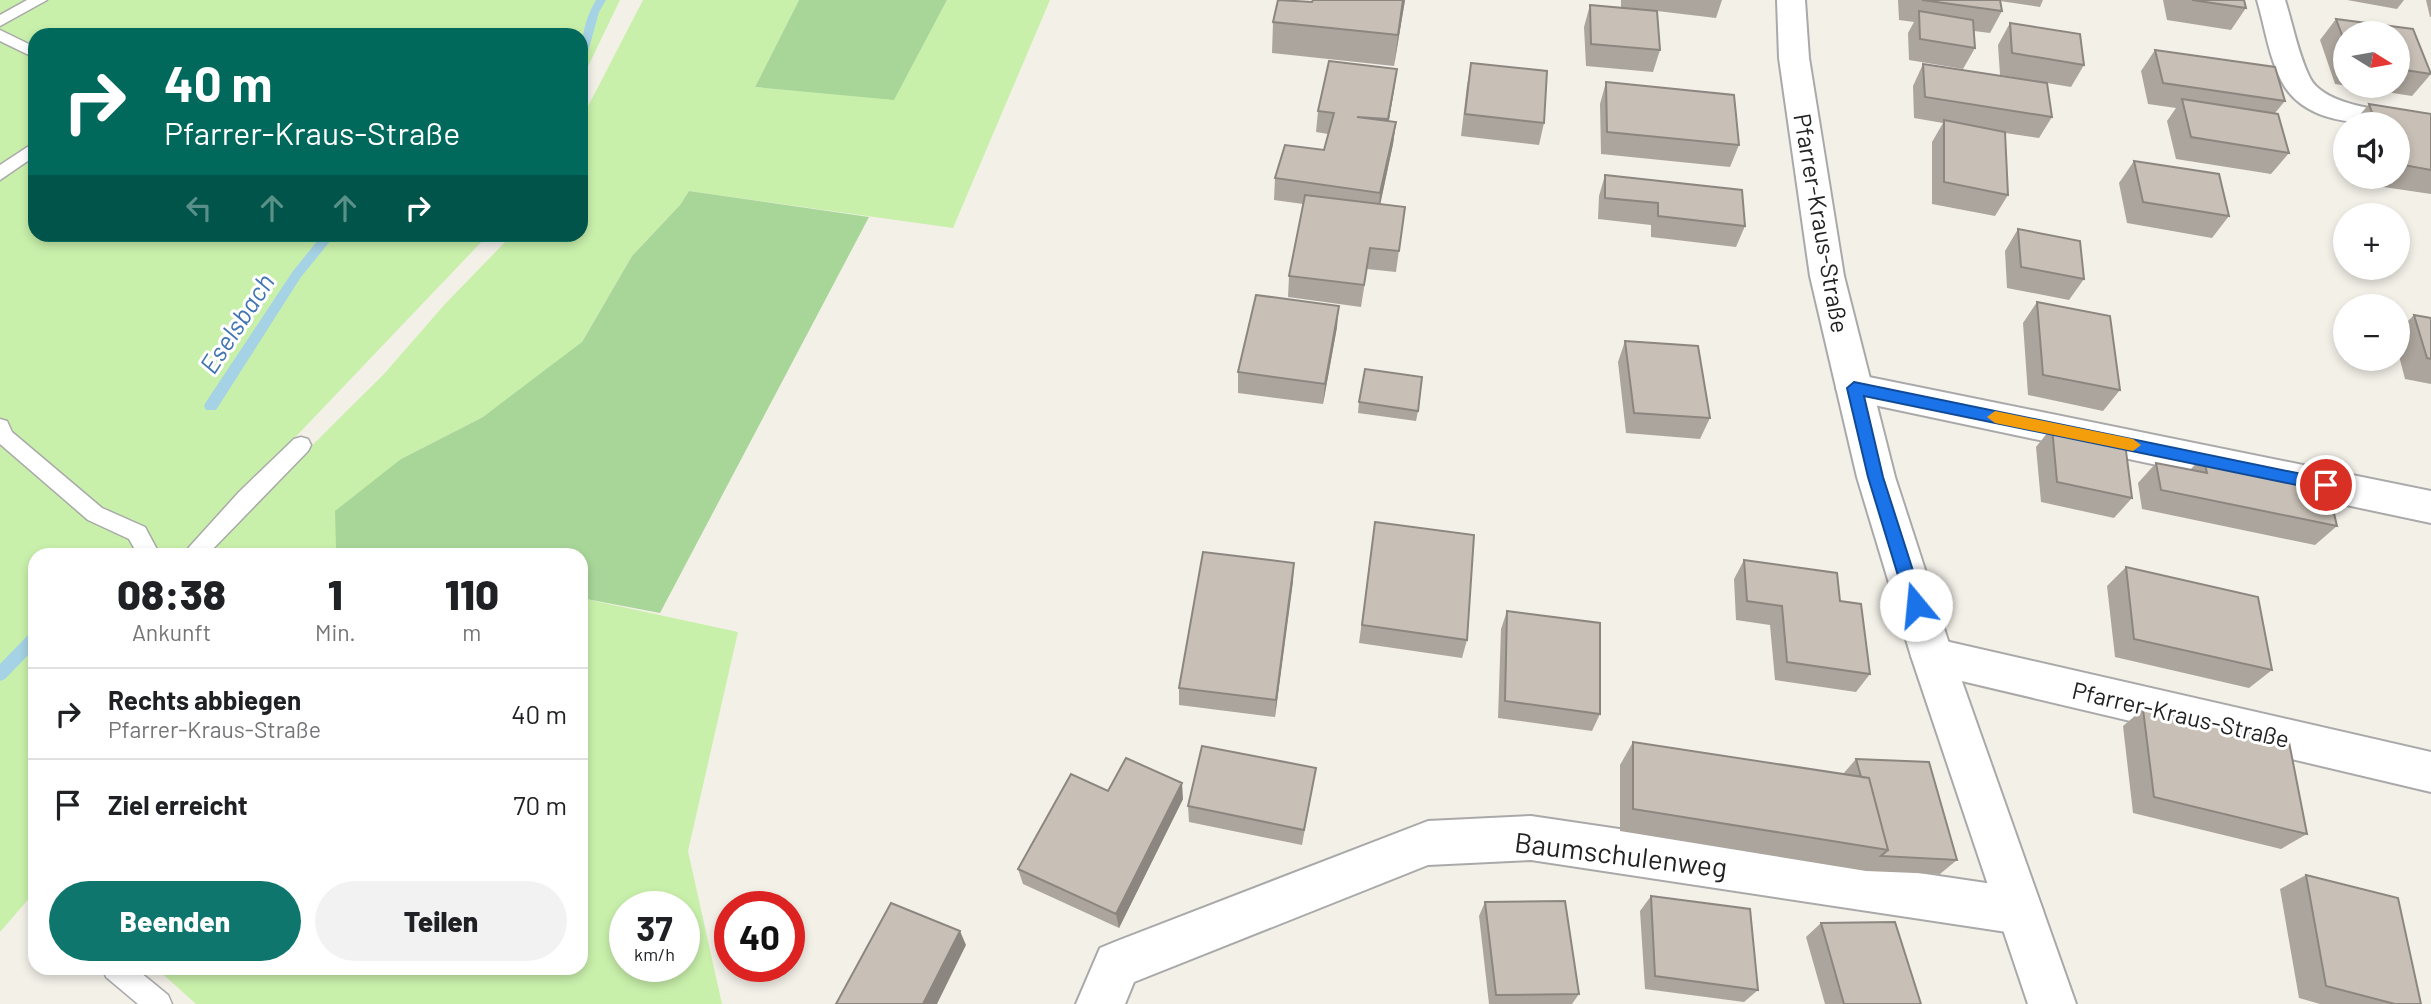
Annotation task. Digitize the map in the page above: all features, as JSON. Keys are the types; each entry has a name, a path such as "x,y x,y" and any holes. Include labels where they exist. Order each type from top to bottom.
{"street":[{"name":"Pfarrer-Kraus-Straße","path":"1791,0 1794,58 1827,276 1875,477 1932,656 2052,1004"},
{"path":"2271,0 2298,85 2310,99 2336,110 2431,126"},
{"path":"1854,388 2431,507"},
{"name":"Pfarrer-Kraus-Straße","path":"1932,656 2431,772"},
{"name":"Baumschulenweg","path":"1100,1004 1117,965 1428,844 1531,838 2020,911"}],"lane":[{"path":"0,21 39,0"},
{"path":"0,35 28,49"},
{"path":"0,174 28,153"},
{"path":"0,427 5,437 95,514 137,533 145,548"},
{"path":"200,548 246,498 301,446"},
{"path":"124,975 159,1004"}],"green space":[{"path":"0,0 620,0 588,66 588,28 28,28 28,242 481,242 190,548 28,548 28,900 0,932"},
{"path":"643,0 799,0 755,87 894,99 947,0 1050,0 953,228 689,191 680,205 632,256 579,347 483,417 401,459 337,548 213,548 245,512 384,374 445,304 505,242 588,242 588,106"},
{"path":"799,0 947,0 894,100 755,87"},
{"path":"689,191 869,217 660,613 588,599 588,548 336,548 335,511 401,459 483,417 582,342 632,256 680,205"},
{"path":"588,600 738,632 688,851 697,891 609,891 609,982 700,982 700,905 714,968 714,982 717,982 722,1004 196,1004 164,975 588,975"}],"building":[{"path":"1278,0 1403,0 1398,35 1273,22"},
{"path":"1922,0 2000,0 2002,11"},
{"path":"2192,0 2244,0 2246,8"},
{"path":"1590,5 1657,11 1660,50 1591,44"},
{"path":"1919,11 1973,20 1975,48 1920,39"},
{"path":"2010,23 2080,34 2084,65 2012,53"},
{"path":"2410,29 2413,29 2431,74 2410,71"},
{"path":"2155,50 2275,67 2285,101 2163,83"},
{"path":"1329,61 1397,69 1388,119 1357,117 1396,122 1380,193 1275,178 1285,145 1324,150 1334,113 1318,111"},
{"path":"1471,63 1547,71 1544,123 1465,114"},
{"path":"1923,64 2047,83 2052,117 1925,97"},
{"path":"1606,82 1734,95 1739,145 1607,132"},
{"path":"2182,99 2278,114 2289,153 2191,137"},
{"path":"2369,104 2431,114 2431,170 2410,166 2410,112 2372,112"},
{"path":"1944,120 2005,132 2008,195 1944,182"},
{"path":"2134,161 2219,174 2229,216 2143,202"},
{"path":"1605,175 1742,190 1745,226 1658,216 1658,203 1605,198"},
{"path":"1305,195 1405,207 1399,251 1370,248 1364,285 1289,276"},
{"path":"2018,229 2080,241 2084,279 2021,267"},
{"path":"1256,295 1339,306 1325,384 1238,372"},
{"path":"2037,302 2110,316 2120,390 2043,375"},
{"path":"2414,315 2431,318 2431,359 2427,358"},
{"path":"1625,341 1698,346 1710,418 1634,413"},
{"path":"1365,369 1422,377 1418,411 1359,402"},
{"path":"2052,427 2125,443 2132,498 2057,482"},
{"path":"2203,456 2326,480 2337,526 2161,490 2156,463 2207,473"},
{"path":"1375,522 1474,535 1467,640 1362,625"},
{"path":"1203,552 1294,563 1276,700 1179,688"},
{"path":"1744,560 1837,573 1840,601 1861,604 1870,674 1787,662 1782,606 1747,601"},
{"path":"2126,567 2258,597 2272,670 2134,639"},
{"path":"1507,611 1600,623 1600,714 1505,701"},
{"path":"2143,709 2289,742 2307,834 2154,797"},
{"path":"1633,742 1869,778 1888,850 1633,809"},
{"path":"1202,746 1316,768 1304,830 1188,806"},
{"path":"1126,758 1182,783 1116,914 1018,869 1071,774 1108,791"},
{"path":"1856,759 1929,762 1957,860 1881,856 1888,850 1869,778 1861,777"},
{"path":"2306,875 2398,898 2421,1004 2395,1004 2326,986"},
{"path":"1651,896 1750,909 1758,990 1655,976"},
{"path":"1565,901 1579,994 1496,995 1485,902"},
{"path":"891,903 960,931 923,1004 836,1004"},
{"path":"1895,922 1921,1004 1844,1004 1821,923"}],"waterway":[{"name":"Eselsbach","path":"588,34 594,12 601,0"},
{"name":"Eselsbach","path":"211,406 297,274 323,242"},
{"name":"Eselsbach","path":"0,674 28,645"}],"slow traffic":[{"path":"1995,417 2133,445"}],"route":[{"path":"1916,605 1875,477 1854,388 2326,485"}]}
